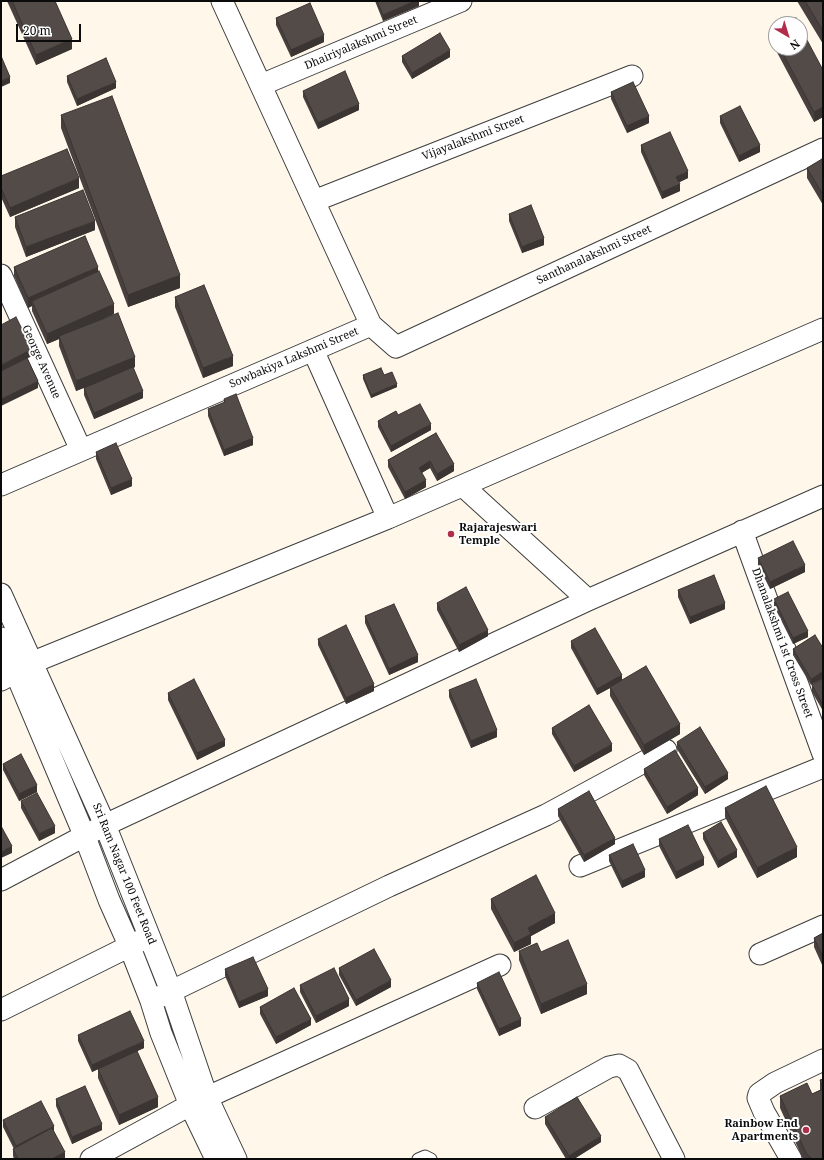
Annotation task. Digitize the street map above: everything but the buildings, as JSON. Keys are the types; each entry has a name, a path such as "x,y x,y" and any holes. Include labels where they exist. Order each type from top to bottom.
{"street":[{"name":"Sowbakiya Lakshmi Street","path":"1,485 371,325 222,1"},
{"name":"Dhairiyalakshmi Street","path":"261,85 461,1"},
{"name":"Vijayalakshmi Street","path":"314,201 632,76"},
{"name":"Santhanalakshmi Street","path":"371,325 396,347 823,150"},
{"name":"George Avenue","path":"1,275 81,450"},
{"path":"16,672 464,486 823,329"},
{"path":"313,350 388,518"},
{"path":"464,486 588,600"},
{"path":"1,880 105,825 588,600 823,496"},
{"name":"Dhanalakshmi 1st Cross Street","path":"742,532 823,754"},
{"name":"Sri Ram Nagar 100 Feet Road","path":"1,594 16,672 105,825 171,991 198,1101 216,1159"},
{"name":"Sri Ram Nagar 100 Feet Road","path":"1,638 85,836 109,900 151,1001 161,1033 198,1101 236,1159"},
{"path":"151,1001 389,886 546,815 666,750"},
{"path":"580,866 823,767"},
{"path":"760,954 823,926"},
{"path":"1,1010 129,945 150,936"},
{"path":"91,1159 198,1101 500,965"},
{"path":"791,1159 764,1112 758,1098 759,1094 775,1083 823,1060"},
{"path":"534,1108 609,1068 619,1065 628,1070 674,1159"}],"lane":[{"path":"418,1159 425,1156 431,1159"}],"place":[{"name":"Rajarajeswari Temple","path":"451,534"},
{"name":"Rainbow End Apartments","path":"806,1130"}]}
